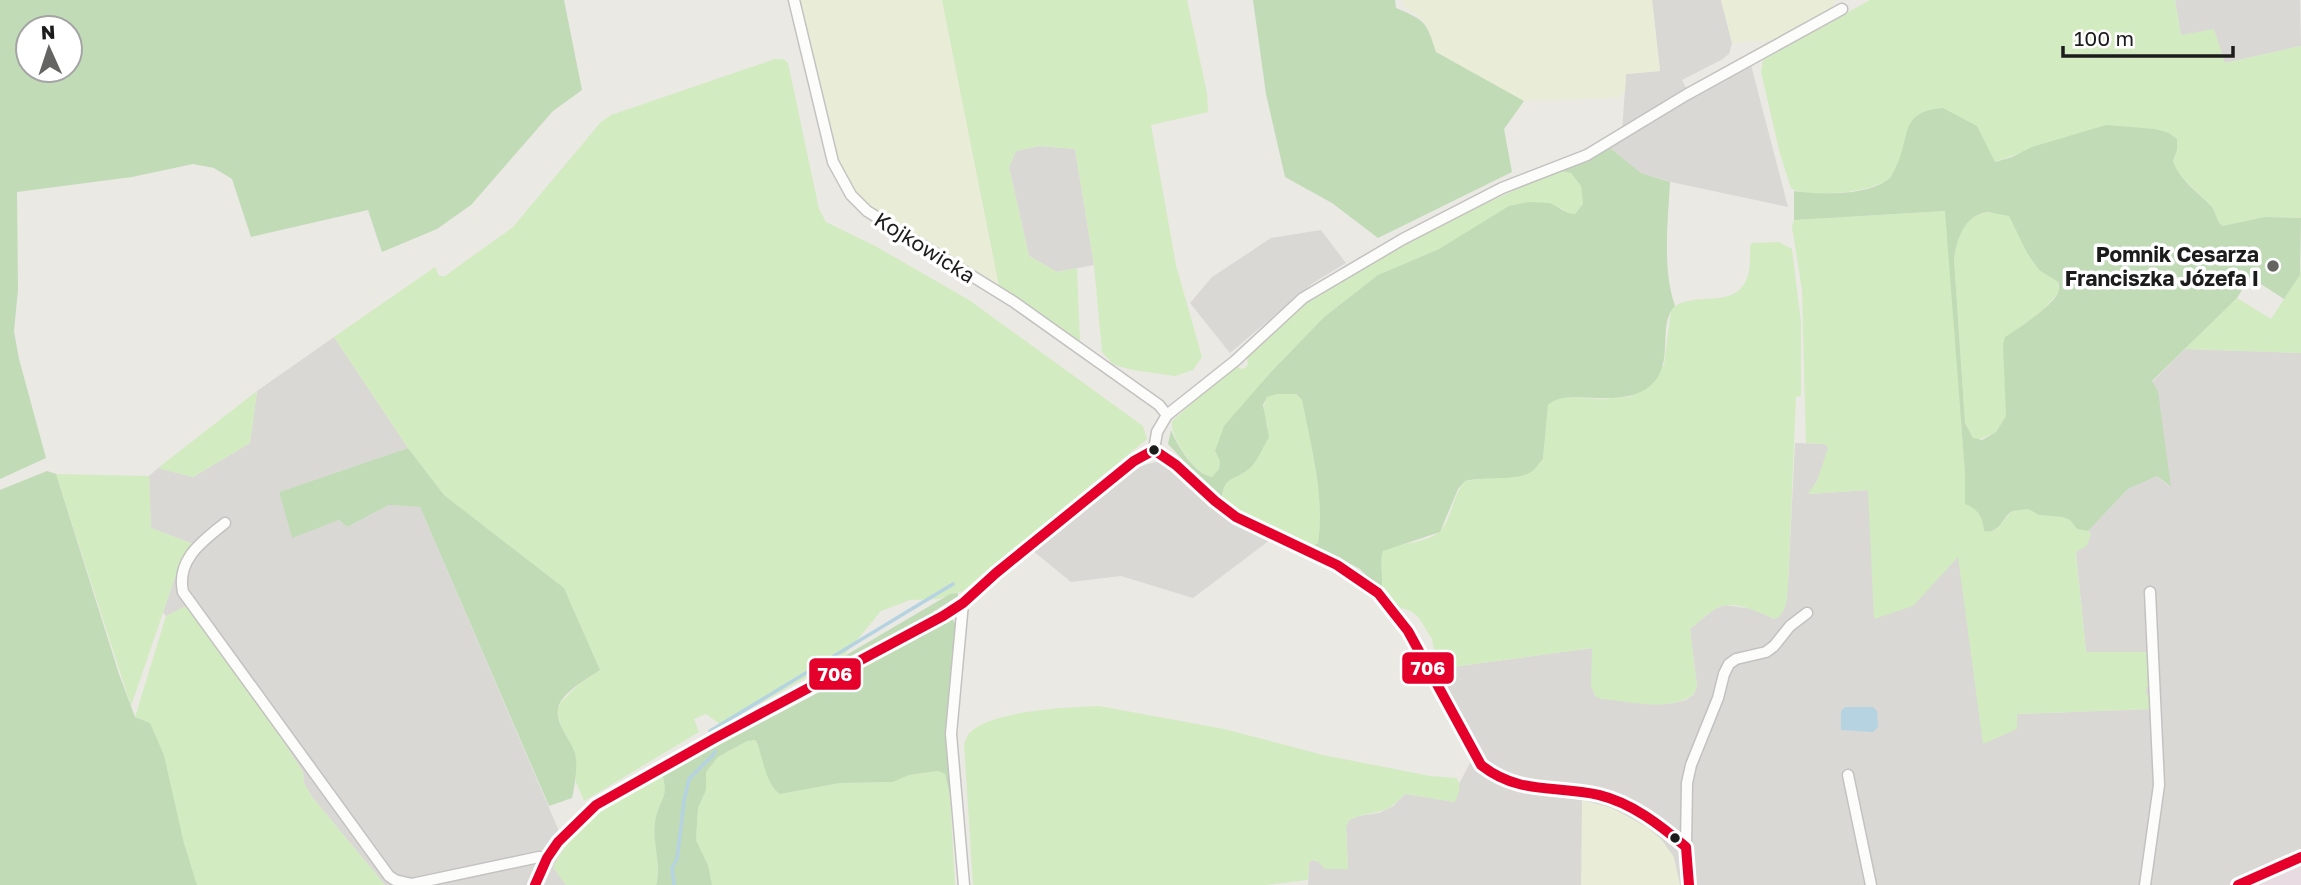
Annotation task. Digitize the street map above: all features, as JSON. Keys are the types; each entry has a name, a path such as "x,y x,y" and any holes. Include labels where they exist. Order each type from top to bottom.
{"street":[{"name":"Kojkowicka","path":"794,0 833,162 851,195 867,211 1014,302 1159,405 1167,415"},
{"path":"1154,450 1157,432 1167,415 1235,361 1303,298 1403,239 1502,188 1587,155 1686,95 1842,9"},
{"path":"535,885 547,858 566,832 596,805 943,616 963,603 1134,461 1154,450"},
{"path":"1154,450 1168,457 1207,495 1236,517 1343,568 1370,586 1394,608 1482,765 1492,775 1532,789 1590,793 1625,804 1686,847"},
{"path":"225,523 192,552 182,575 183,592 389,876 412,884 539,857 547,858"},
{"path":"2145,885 2159,785 2150,592"},
{"path":"963,603 951,734 964,885"},
{"path":"1689,885 1686,847 1687,783 1724,674 1729,664 1736,659 1766,652 1790,626 1807,613"},
{"path":"1848,775 1871,885"},
{"path":"2238,885 2301,857"}],"shaded area":[{"path":"1652,0 1721,0 1732,43 1729,54 1721,60 1682,80 1688,92 1622,133 1626,74 1660,71"},
{"path":"2175,0 2300,0 2301,46 2225,63 2181,36"},
{"path":"1751,65 1788,207 1641,173 1609,147"},
{"path":"1039,146 1075,149 1094,265 1057,272 1029,256 1009,167 1016,151"},
{"path":"1321,230 1346,263 1313,283 1230,353 1190,303 1212,277 1271,238"},
{"path":"334,337 408,448 279,492 292,537 339,520 347,527 389,505 420,507 565,845 553,867 566,885 385,885 312,797 304,783 303,772 256,699 186,606 166,616 163,612 179,566 193,544 151,528 149,476 158,468 193,477 250,443 257,391"},
{"path":"2185,349 2301,353 2301,866 2260,885 1308,885 1309,863 1312,860 1348,868 1346,827 1349,820 1379,813 1393,806 1405,794 1455,802 1459,784 1471,761 1424,671 1592,648 1637,701 1669,704 1686,700 1694,694 1697,686 1690,629 1714,609 1725,605 1760,610 1774,619 1788,584 1795,443 1825,444 1828,447 1829,452 1809,494 1868,490 1954,559 1958,556 2016,714 2151,709 2145,690 2150,687 2146,652 2086,652 2076,553 2091,534 2088,531 2128,489 2157,476 2170,487 2152,382"},
{"path":"1156,462 1167,464 1176,470 1209,505 1270,540 1193,598 1121,576 1071,582 1032,550 1136,467"},
{"path":"2301,866 2301,885 2260,885"}],"green space":[{"path":"0,0 564,0 582,90 553,111 471,205 437,229 382,252 368,210 251,237 232,179 214,168 193,164 132,177 17,192 18,290 14,331 46,458 0,479"},
{"path":"799,0 942,0 999,285 869,205 850,185 840,165"},
{"path":"942,0 1187,0 1207,93 1208,112 1151,125 1176,265 1202,357 1193,370 1175,376 1133,370 1114,365 1102,352 1094,265 1075,149 1039,146 1016,151 1009,167 1029,256 1057,272 1077,268 1080,342 999,286"},
{"path":"1253,0 1395,0 1396,8 1424,23 1436,52 1524,101 1504,129 1512,172 1378,238 1332,203 1285,177 1266,94"},
{"path":"1403,0 1652,0 1660,71 1626,74 1625,92 1616,98 1524,101 1435,52 1429,31 1422,19 1403,5"},
{"path":"1721,0 1836,0 1832,8 1770,41 1732,43"},
{"path":"1870,0 2175,0 2181,35 2214,29 2225,63 2301,46 2301,218 2265,217 2222,226 2211,206 2184,180 2176,168 2173,161 2177,150 2052,142 1994,162 1977,126 1908,130 1895,172 1872,187 1826,194 1799,192 1791,188 1780,154 1761,72 1763,60"},
{"path":"775,59 783,59 788,63 819,209 826,222 875,246 969,300 1143,426 1147,439 963,591 938,599 910,600 881,611 843,657 721,725 706,714 694,719 699,732 584,801 576,782 575,754 557,711 561,702 578,685 600,670 564,588 444,495 408,448 334,337 435,267 439,276 445,276 513,227 601,122 611,115"},
{"path":"1943,108 1977,126 1995,162 2032,147 2106,125 2155,129 2169,133 2177,139 2173,161 2176,168 2184,180 2211,206 2222,226 2265,217 2301,218 2300,275 2284,299 2250,277 2237,298 2152,381 2158,391 2171,487 2157,476 2128,489 2088,531 2077,529 2070,520 2063,517 2039,515 2028,509 2012,511 1997,528 1984,531 1979,514 1965,504 1965,473 1945,211 1794,220 1794,191 1857,191 1881,184 1890,178 1900,157 1908,128 1918,115 1928,110","holes":["1988,212 2009,216 2027,253 2039,270 2058,282 2059,290 2042,311 2005,337 2006,416 1996,432 1982,440 1973,438 1965,423 1954,259 1963,229 1973,218"]},
{"path":"1609,147 1641,173 1670,182 1667,260 1675,306 1667,324 1664,356 1658,377 1650,386 1624,397 1567,398 1548,405 1543,459 1536,468 1525,475 1465,481 1458,489 1440,532 1383,551 1381,590 1360,569 1314,545 1318,543 1320,525 1318,489 1302,400 1296,394 1267,397 1263,405 1269,437 1250,468 1231,479 1225,486 1221,501 1168,444 1171,430 1193,465 1212,477 1219,469 1220,461 1215,451 1224,426 1324,317 1378,275 1439,249 1509,206 1529,202 1550,203 1575,214 1583,204 1581,186 1571,173 1561,171"},
{"path":"1561,171 1571,173 1581,186 1583,204 1575,214 1561,208 1463,235 1439,249 1378,275 1324,317 1271,372 1220,439 1215,451 1220,461 1219,469 1212,477 1198,469 1184,454 1172,428 1172,421 1235,365 1241,369 1245,368 1248,365 1247,357 1306,303 1350,274 1438,227 1507,193"},
{"path":"1946,211 1965,503 1979,514 1984,531 1996,530 2012,511 2028,509 2039,515 2063,517 2070,520 2077,529 2091,534 2087,546 2076,554 2086,652 2146,652 2149,656 2151,687 2146,687 2146,695 2150,695 2152,709 2017,714 2017,729 1983,744 1958,557 1913,606 1874,619 1868,490 1808,494 1817,481 1828,448 1825,444 1806,443 1802,290 1792,226 1794,220"},
{"path":"1995,212 2009,216 2027,253 2039,270 2058,282 2059,292 2041,312 2005,338 2006,416 1996,432 1978,440 1973,438 1965,423 1954,259 1961,233 1970,220"},
{"path":"1779,242 1792,249 1801,322 1801,396 1796,397 1787,594 1785,608 1780,615 1776,619 1744,607 1728,605 1706,615 1690,629 1697,686 1694,694 1673,703 1637,703 1595,696 1591,686 1592,648 1438,669 1430,655 1434,649 1432,639 1419,618 1411,611 1398,607 1381,590 1383,551 1424,540 1439,532 1447,521 1465,481 1531,472 1543,459 1548,405 1554,399 1630,397 1664,365 1671,310 1691,300 1726,297 1736,292 1744,284 1749,271 1751,243"},
{"path":"2301,263 2301,353 2185,349 2237,298 2271,319 2300,275"},
{"path":"257,391 250,443 193,477 158,468"},
{"path":"1295,394 1302,400 1320,507 1318,543 1314,545 1285,536 1221,501 1228,480 1244,472 1268,426 1264,412 1267,397"},
{"path":"408,448 444,495 564,588 600,670 569,692 558,708 559,721 576,758 572,798 549,806 420,507 389,505 347,527 339,520 292,538 279,492"},
{"path":"47,471 56,474 135,717 150,723 164,755 184,843 197,885 0,885 0,490"},
{"path":"56,474 149,476 151,528 193,544 179,566 131,706"},
{"path":"958,593 958,596 933,612 952,619 957,626 953,796 950,796 945,774 938,771 909,775 893,782 840,783 780,794 768,778 757,743 755,740 747,741 718,757 706,772 706,790 698,808 696,840 708,865 712,885 656,885 658,870 654,831 656,815 665,789 662,774 837,683 843,657 950,594"},
{"path":"186,606 256,699 303,772 304,783 312,797 385,885 197,885 184,843 164,755 150,723 135,717 166,616"},
{"path":"1099,706 1224,729 1323,755 1430,776 1456,778 1459,790 1455,802 1405,794 1384,810 1349,820 1346,828 1348,869 1325,869 1318,861 1312,860 1309,863 1308,880 1265,885 973,885 964,744 968,734 998,718 1015,714"},
{"path":"755,740 780,794 840,783 893,782 909,775 938,771 945,774 950,796 955,885 712,885 708,865 696,840 698,808 706,790 706,772 718,757 747,741"},
{"path":"662,774 665,789 656,815 654,831 658,870 656,885 566,885 553,867 575,836 587,823 614,803"},
{"path":"1582,800 1612,808 1647,827 1661,839 1674,857 1680,885 1581,885"}],"water":[{"path":"1845,707 1873,707 1877,711 1878,727 1873,732 1841,730 1841,711"}],"waterway":[{"path":"710,731 953,584"},
{"path":"674,885 672,868 677,859 689,779 715,751"}],"transit line":[{"name":"706","path":"535,885 547,858 558,842 596,805 943,616 963,603 1134,461 1154,450 1176,465 1236,517 1337,565 1378,593 1408,631 1481,765 1509,781 1538,788 1599,795 1634,809 1686,847 1689,885"},
{"name":"706","path":"2238,885 2301,857"}],"place":[{"name":"Pomnik Cesarza Franciszka Józefa I","path":"2273,266"}]}
